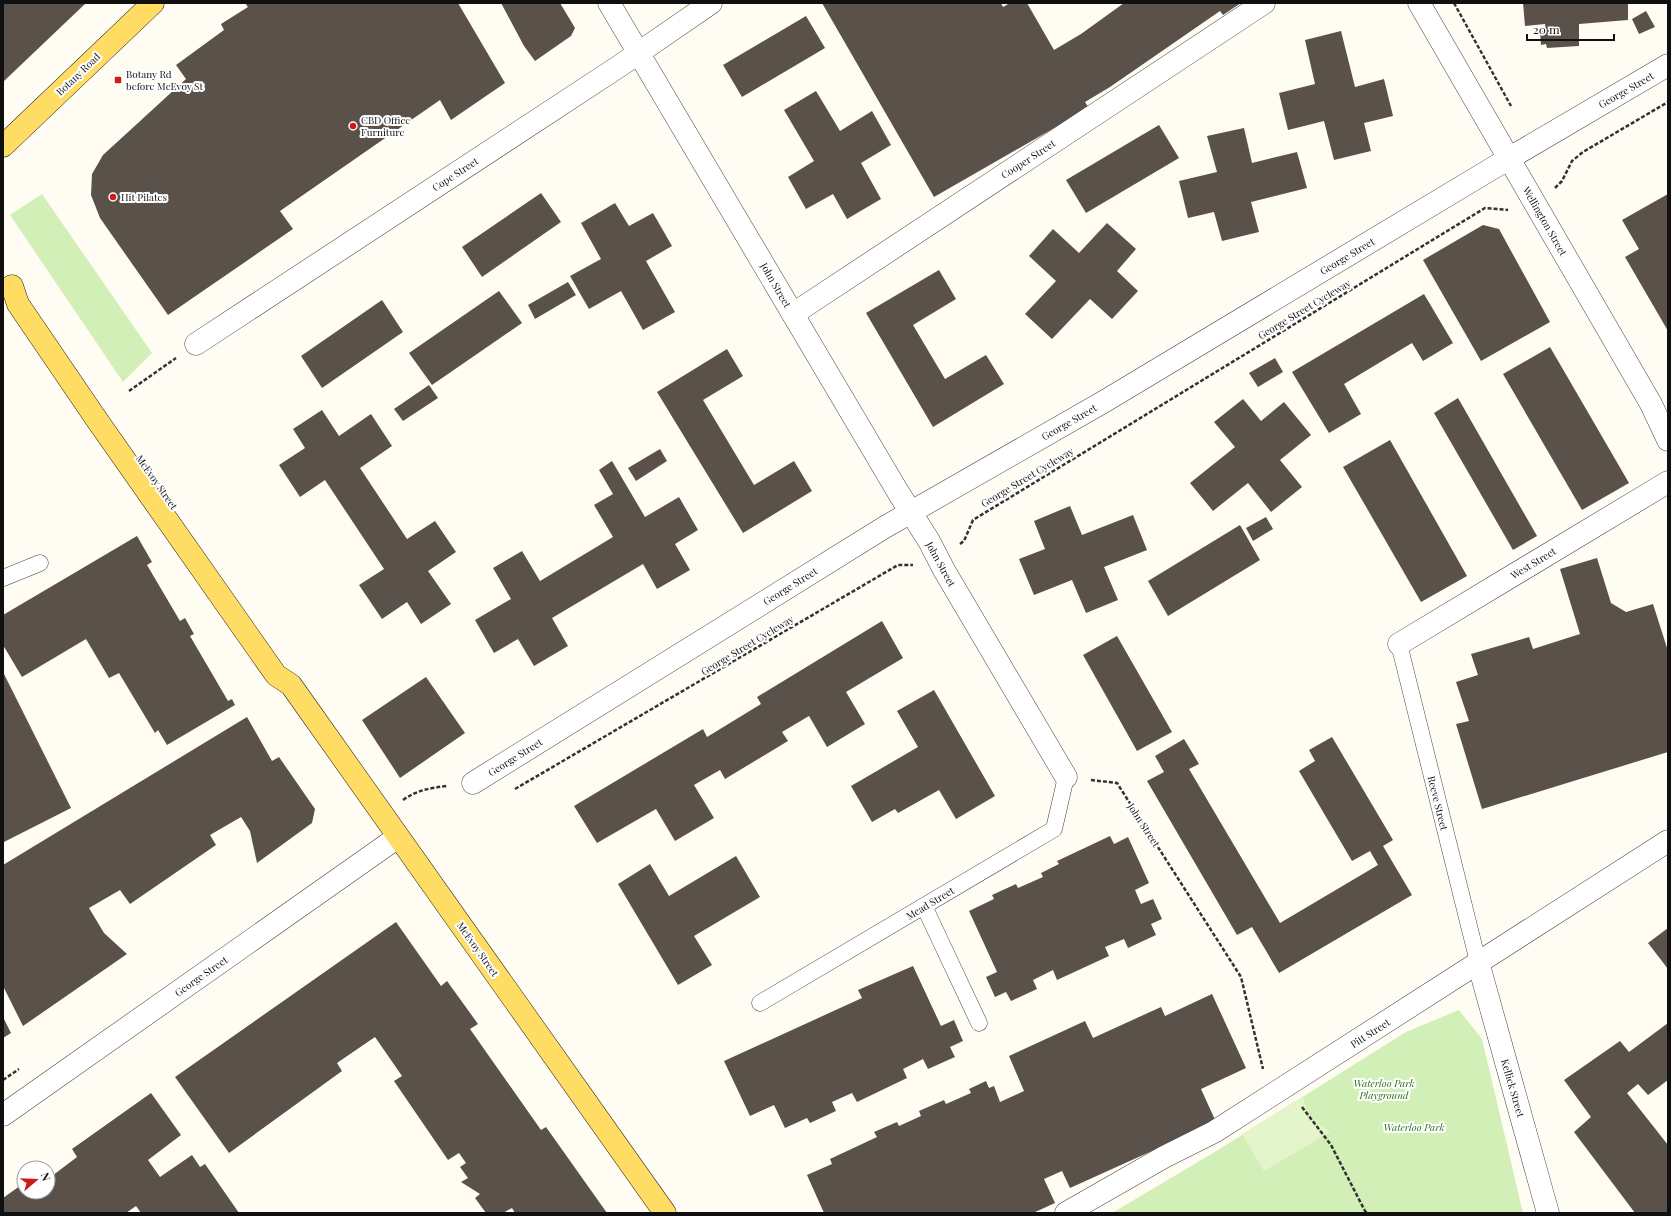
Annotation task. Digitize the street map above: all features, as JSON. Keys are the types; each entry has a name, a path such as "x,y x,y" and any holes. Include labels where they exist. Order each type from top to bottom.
{"main road":[{"name":"Botany Road","path":"3,146 153,3"},
{"name":"McEvoy Street","path":"7,279 27,297 283,661 287,667 291,685 665,1213"}],"street":[{"name":"John Street","path":"609,3 1066,777"},
{"name":"Cope Street","path":"196,344 712,3"},
{"name":"Cooper Street","path":"793,314 1264,3"},
{"name":"Wellington Street","path":"1419,3 1651,404 1668,440"},
{"name":"George Street","path":"473,783 910,512 1111,397 1668,65"},
{"name":"West Street","path":"1398,644 1668,482"},
{"name":"George Street","path":"3,1115 398,837"},
{"name":"Pitt Street","path":"1066,1213 1164,1157 1214,1132 1668,841"},
{"name":"Kellick Street","path":"1478,962 1548,1213"}],"lane":[{"path":"3,578 40,563"},
{"name":"Reeve Street","path":"1398,644 1478,962"},
{"name":"Mead Street","path":"760,1003 1054,829 1066,777"},
{"path":"924,906 979,1023"}],"path":[{"name":"George Street Cycleway","path":"473,783 490,792 504,793 520,788 898,565 924,566 964,541 973,520 1485,208 1516,211 1556,188 1562,181 1572,161 1583,152 1668,102"},
{"path":"129,391 196,344"},
{"name":"John Street","path":"1066,777 1117,783 1241,977 1278,1091"},
{"path":"382,815 414,793 428,788 473,783"},
{"path":"1278,1091 1331,1146 1364,1211 1367,1213"}],"green space":[{"path":"42,194 152,353 123,382 10,215"},
{"name":"Waterloo Park","path":"1459,1010 1482,1039 1523,1213 1112,1213 1218,1150 1406,1032"},
{"path":"1303,1096 1307,1112 1321,1126 1330,1132 1264,1171 1242,1134"}],"building":[{"path":"3,3 86,3 3,82"},
{"path":"245,3 458,3 505,83 451,120 440,100 280,211 293,229 168,315 100,218 91,195 92,174 103,155 186,79 176,65 224,30 221,24 248,7"},
{"path":"501,3 560,3 575,28 571,36 535,61 524,46"},
{"path":"822,3 1001,3 1003,7 1010,3 1027,3 1054,50 1081,34 1124,3 1241,3 1223,15 1220,11 1110,87 1085,102 1089,108 934,197"},
{"path":"1523,3 1628,3 1628,20 1579,24 1579,46 1547,48 1546,44 1541,45 1540,31 1546,30 1545,24 1525,26"},
{"path":"1646,11 1655,27 1639,34 1632,19"},
{"path":"806,16 825,48 742,97 723,65"},
{"path":"1341,31 1355,87 1384,79 1393,116 1364,123 1371,151 1334,160 1324,121 1288,130 1279,93 1315,84 1305,40"},
{"path":"816,91 840,131 872,111 891,145 861,163 881,199 847,219 833,194 806,209 788,177 814,161 784,110"},
{"path":"1159,125 1179,158 1086,213 1066,180"},
{"path":"1244,128 1252,163 1297,152 1307,188 1251,202 1259,232 1222,241 1214,212 1188,218 1179,181 1217,172 1207,136"},
{"path":"541,193 561,222 482,277 462,247"},
{"path":"1668,194 1668,331 1625,257 1639,249 1622,220"},
{"path":"615,203 629,226 653,213 672,246 646,261 675,312 643,330 621,291 589,309 570,276 601,259 581,223"},
{"path":"1107,223 1136,249 1117,271 1138,291 1112,319 1090,299 1052,339 1025,314 1056,281 1029,256 1053,229 1079,253"},
{"path":"1483,225 1499,229 1550,322 1481,361 1423,260"},
{"path":"939,270 956,299 913,325 945,379 986,355 1004,384 933,427 866,313"},
{"path":"568,282 576,295 535,319 528,305"},
{"path":"499,291 522,323 432,385 409,353"},
{"path":"1424,294 1453,343 1423,361 1412,343 1344,384 1361,414 1329,433 1292,372"},
{"path":"382,300 403,332 322,388 301,356"},
{"path":"1550,347 1629,483 1582,510 1503,374"},
{"path":"727,349 743,376 703,400 754,485 794,461 812,491 743,533 657,392"},
{"path":"1275,358 1283,372 1258,387 1249,373"},
{"path":"429,385 438,398 403,421 394,409"},
{"path":"1458,398 1537,536 1513,550 1434,413"},
{"path":"1243,399 1261,421 1284,402 1311,435 1280,460 1302,487 1271,512 1248,483 1213,511 1190,483 1235,447 1214,422"},
{"path":"322,410 339,436 371,414 392,446 360,468 407,539 435,521 456,552 428,571 451,604 421,624 407,602 382,619 359,585 384,569 325,480 300,497 279,465 305,448 293,429"},
{"path":"1390,440 1467,576 1421,602 1343,467"},
{"path":"660,449 667,461 636,481 628,468"},
{"path":"612,461 645,517 679,497 698,530 675,544 690,570 657,589 643,564 552,618 568,646 534,666 518,639 494,653 475,620 511,599 493,568 522,551 540,581 613,537 594,505 613,494 599,470"},
{"path":"1070,506 1082,535 1133,515 1147,550 1104,567 1118,600 1086,613 1072,580 1034,595 1019,559 1045,549 1034,521"},
{"path":"1266,517 1273,529 1253,541 1246,528"},
{"path":"1240,525 1260,560 1168,616 1148,581"},
{"path":"137,536 152,562 147,565 180,621 185,618 194,634 190,636 228,701 232,699 235,705 167,745 158,730 155,733 119,673 109,678 86,639 22,677 3,645 3,615"},
{"path":"1597,558 1611,603 1626,612 1653,604 1668,651 1668,752 1482,809 1456,724 1469,721 1456,682 1478,675 1471,654 1529,637 1533,649 1580,634 1560,569"},
{"path":"882,621 903,658 846,692 865,724 827,747 809,716 782,732 788,741 725,779 720,770 694,785 714,818 675,841 656,809 597,843 574,806 703,729 707,737 761,704 757,697"},
{"path":"1117,636 1172,732 1137,751 1083,655"},
{"path":"3,672 71,808 4,842 3,839"},
{"path":"426,677 465,733 400,778 362,720"},
{"path":"934,690 995,796 956,819 939,790 898,813 895,809 872,822 851,786 918,747 897,711"},
{"path":"247,717 272,761 279,757 315,809 312,823 257,863 250,831 241,817 210,835 216,845 130,904 120,890 89,908 104,933 127,954 23,1026 3,986 3,865"},
{"path":"1332,737 1393,840 1383,846 1412,895 1279,973 1252,927 1237,935 1147,781 1164,772 1155,756 1184,739 1199,764 1189,769 1280,923 1378,865 1370,851 1352,861 1299,771 1315,761 1309,750"},
{"path":"1110,836 1114,844 1128,837 1149,883 1135,890 1141,904 1153,899 1162,919 1151,924 1156,935 1128,948 1124,939 1105,947 1109,956 1057,980 1053,970 1033,980 1037,989 1011,1001 1006,992 995,997 986,977 997,972 969,911 994,899 992,895 1016,884 1018,888 1043,877 1041,873 1059,864 1057,861"},
{"path":"736,856 760,897 694,936 712,965 678,985 618,884 650,864 669,896"},
{"path":"396,922 441,986 447,981 478,1024 470,1029 541,1130 546,1127 607,1213 515,1213 512,1208 503,1213 486,1213 475,1198 480,1194 461,1182 468,1178 460,1167 466,1163 459,1153 448,1160 394,1081 402,1076 375,1037 337,1063 342,1071 229,1153 175,1077"},
{"path":"1668,928 1668,969 1648,943"},
{"path":"913,966 941,1026 954,1020 963,1041 950,1047 955,1057 928,1069 923,1059 903,1069 907,1078 857,1102 852,1093 832,1102 836,1111 810,1123 807,1118 785,1128 774,1105 750,1116 724,1061 862,998 858,990"},
{"path":"1212,994 1246,1068 1201,1089 1216,1122 1070,1188 1062,1171 1044,1179 1055,1203 1033,1213 824,1213 807,1175 832,1164 830,1159 877,1137 874,1132 897,1122 899,1126 921,1116 919,1111 944,1100 946,1104 971,1093 969,1089 986,1081 989,1088 994,1086 1000,1102 1024,1091 1009,1056 1085,1021 1093,1038 1161,1007 1165,1016"},
{"path":"3,1017 11,1033 3,1038"},
{"path":"1668,1023 1668,1080 1648,1095 1638,1084 1627,1093 1668,1145 1668,1213 1635,1213 1574,1132 1591,1117 1564,1080 1620,1041 1629,1052"},
{"path":"151,1093 181,1135 148,1160 160,1177 192,1155 200,1167 205,1164 239,1213 141,1213 136,1206 126,1213 3,1213 3,1198 16,1189 16,1200 56,1200 56,1173 77,1157 72,1149"}],"place":[{"name":"Botany Rd before McEvoy St","path":"118,80"},
{"name":"CBD Office Furniture","path":"353,126"},
{"name":"Hit Pilates","path":"113,197"}],"park label":[{"name":"Waterloo Park Playground","path":"1384,1088"}]}
